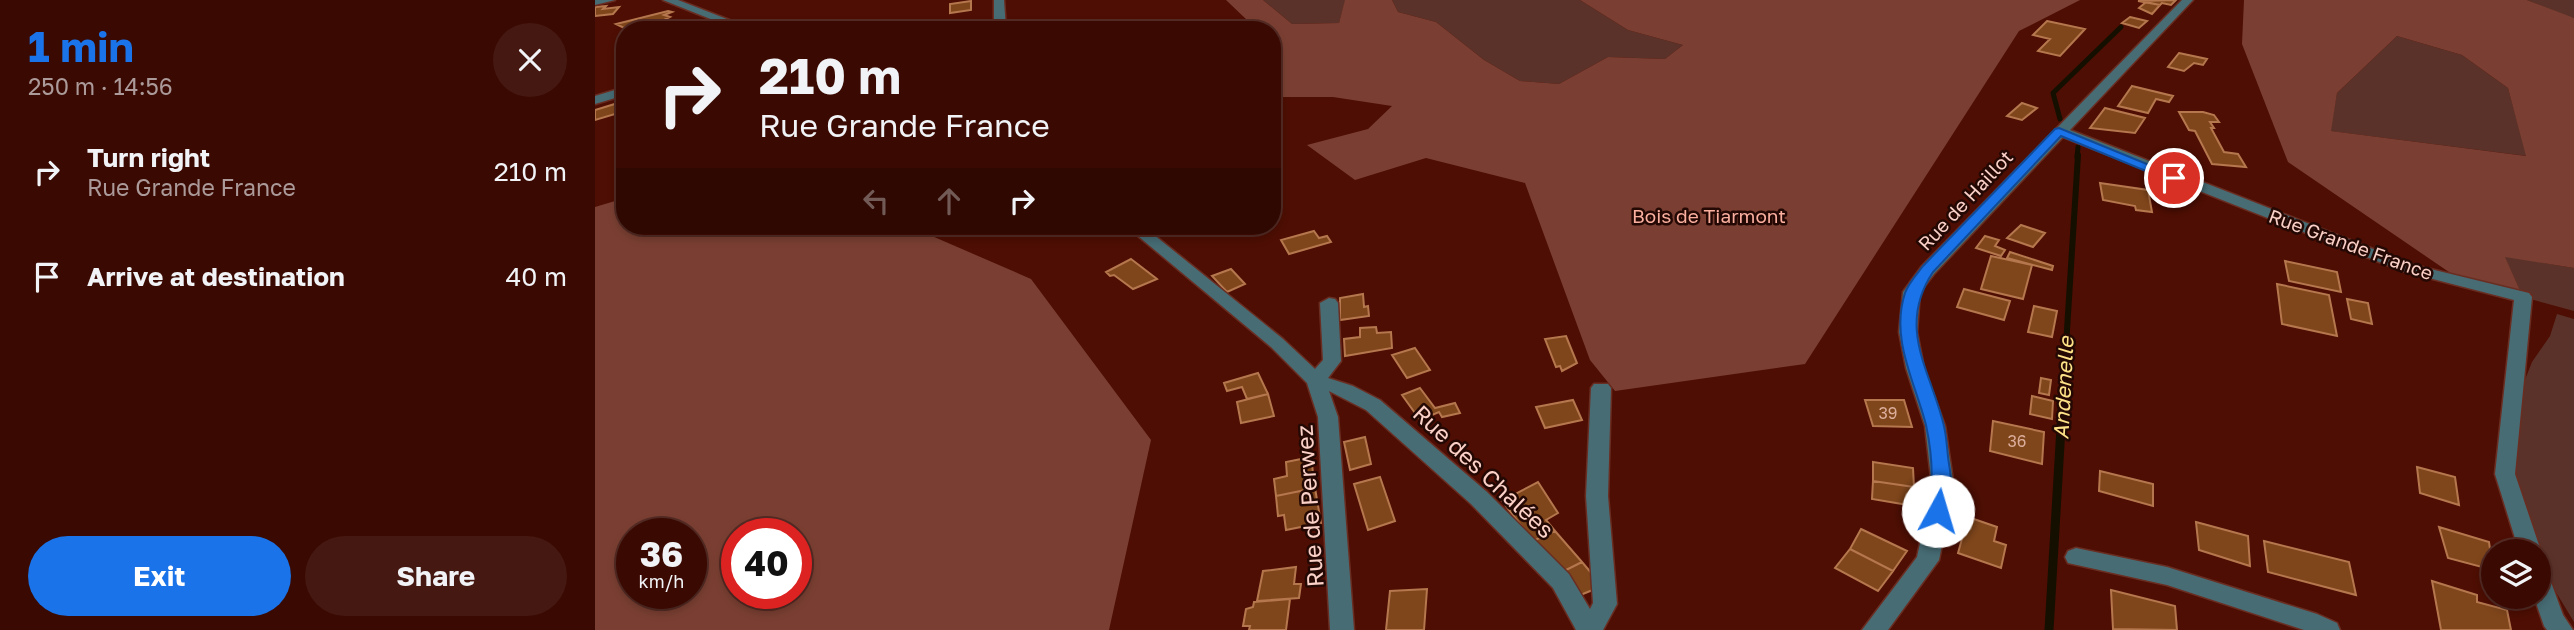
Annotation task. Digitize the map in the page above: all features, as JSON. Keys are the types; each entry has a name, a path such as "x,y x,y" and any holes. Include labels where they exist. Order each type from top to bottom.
{"street":[{"path":"595,2 610,0"},
{"path":"667,0 724,21"},
{"path":"999,0 1000,21"},
{"name":"Rue de Haillot","path":"1874,630 1928,560 1943,487 1935,426 1915,368 1908,332 1913,292 1928,270 2188,0"},
{"path":"595,100 616,94"},
{"name":"Rue Grande France","path":"2059,131 2408,268 2523,297 2505,474 2527,539"},
{"name":"Rue de Perwez","path":"1145,235 1277,343 1316,381 1328,417 1342,630"},
{"path":"1316,381 1332,362 1329,303"},
{"name":"Rue des Chalées","path":"1316,381 1346,390 1373,405 1479,498 1561,581 1590,630 1605,604 1597,496 1601,388"},
{"path":"2076,557 2167,576 2308,621 2328,630"},
{"path":"2550,609 2561,630"}],"shaded area":[{"path":"1263,0 1345,2 1339,23 1292,24"},
{"path":"1392,0 1580,0 1628,30 1683,45 1665,59 1608,57 1559,84 1520,81 1484,60 1436,22 1398,12"},
{"path":"2527,0 2574,0 2574,18 2569,17"},
{"path":"2397,36 2462,55 2508,88 2527,156 2330,131 2337,93"},
{"path":"2504,256 2574,268 2574,311 2523,297"},
{"path":"2557,314 2574,319 2574,622 2551,584 2551,539 2530,539 2508,471 2511,415 2532,362 2550,336"}],"green space":[{"name":"Bois de Tiarmont","path":"1226,0 1263,0 1292,24 1339,23 1345,0 1392,0 1398,12 1436,22 1484,60 1520,81 1559,84 1608,57 1665,59 1683,45 1628,30 1580,0 2080,0 2019,31 1805,364 1615,391 1590,360 1525,183 1426,158 1355,180 1307,145 1368,129 1392,106 1333,97 1281,97 1281,21 1247,20"},
{"path":"2244,0 2527,0 2574,18 2574,268 2505,257 2523,297 2465,283 2288,162 2242,44","holes":["2397,36 2462,55 2508,88 2526,156 2331,131 2337,93"]},
{"path":"616,201 616,235 930,235 1031,279 1151,440 1109,630 595,630 595,207"}],"building":[{"path":"2176,0 2171,5 2138,1"},
{"path":"971,1 971,10 950,13 950,4"},
{"path":"2146,2 2160,5 2152,14 2139,8"},
{"path":"606,6 603,9 619,7 613,14 595,16 595,7"},
{"path":"672,12 664,15 670,17 662,21 628,21"},
{"path":"2130,17 2147,21 2139,28 2122,23"},
{"path":"2047,21 2085,29 2060,56 2038,51 2050,39 2033,35"},
{"path":"2179,53 2207,59 2203,65 2194,63 2184,71 2168,67"},
{"path":"2132,86 2173,96 2169,102 2156,99 2148,113 2118,106"},
{"path":"2022,103 2037,108 2022,120 2007,116"},
{"path":"616,104 616,114 595,120 595,110"},
{"path":"2105,108 2145,118 2135,133 2090,128"},
{"path":"2179,112 2214,115 2219,122 2210,122 2214,128 2211,128 2224,152 2238,154 2246,167 2212,164 2195,131 2189,130"},
{"path":"2100,183 2148,190 2152,212 2103,200"},
{"path":"2021,225 2045,233 2033,247 2007,238"},
{"path":"1314,231 1319,238 1327,236 1331,242 1289,254 1281,240"},
{"path":"1985,236 1999,240 1995,246 2005,250 2001,256 1976,248"},
{"path":"2010,252 2053,266 2052,270 2007,258"},
{"path":"1991,256 2032,265 2023,299 1981,289"},
{"path":"1131,259 1157,279 1133,289 1106,272"},
{"path":"2285,261 2337,272 2341,292 2289,281"},
{"path":"1231,269 1245,284 1227,292 1212,276"},
{"path":"2277,284 2329,295 2337,336 2282,324"},
{"path":"1964,289 2010,301 2004,320 1957,307"},
{"path":"1363,294 1364,307 1368,306 1369,316 1340,320 1340,298"},
{"path":"2347,299 2368,303 2372,324 2351,319"},
{"path":"2034,306 2057,311 2052,337 2028,332"},
{"path":"1376,327 1377,333 1391,332 1392,348 1345,356 1344,339 1360,337 1360,328"},
{"path":"1566,336 1577,363 1562,371 1560,366 1556,367 1545,339"},
{"path":"1415,348 1430,370 1407,378 1392,355"},
{"path":"1258,373 1268,394 1247,399 1242,387 1227,391 1224,383"},
{"path":"2041,378 2051,380 2049,395 2039,393"},
{"path":"1420,388 1435,408 1455,403 1460,413 1442,417 1439,412 1420,420 1402,395"},
{"path":"1268,394 1274,416 1241,423 1237,402"},
{"path":"2032,396 2053,401 2052,419 2030,414"},
{"path":"1573,400 1582,420 1545,428 1536,407"},
{"path":"1865,400 1904,400 1912,427 1873,426"},
{"path":"1993,421 2044,432 2042,464 1990,451"},
{"path":"1365,437 1371,464 1350,470 1344,442"},
{"path":"1311,457 1315,488 1276,496 1274,479 1287,476 1286,462"},
{"path":"1873,462 1913,468 1914,487 1873,481"},
{"path":"2417,467 2455,477 2459,505 2420,493"},
{"path":"2100,471 2153,484 2153,506 2099,491"},
{"path":"1380,477 1395,521 1368,530 1354,484"},
{"path":"1873,481 1914,487 1914,506 1872,499"},
{"path":"1538,482 1558,513 1546,520 1555,531 1533,541 1502,501"},
{"path":"1315,488 1321,523 1286,530 1284,515 1278,516 1276,496"},
{"path":"1968,517 1997,527 1994,541 2006,545 2001,568 1958,553"},
{"path":"2196,522 2248,536 2250,566 2199,550"},
{"path":"2439,527 2481,540 2481,567 2448,558"},
{"path":"1861,529 1907,551 1893,571 1850,549"},
{"path":"1555,531 1582,562 1560,573 1533,541"},
{"path":"2264,541 2349,562 2356,595 2268,572"},
{"path":"1850,549 1893,571 1878,591 1835,568"},
{"path":"1582,562 1593,575 1595,589 1578,596 1560,573"},
{"path":"1296,567 1294,584 1301,584 1299,598 1257,601 1263,571"},
{"path":"2432,581 2477,595 2481,609 2507,610 2511,630 2441,630"},
{"path":"1427,589 1424,630 1386,630 1390,591"},
{"path":"2111,590 2175,606 2177,630 2113,629"},
{"path":"1290,599 1286,630 1249,630 1250,626 1243,626 1246,609 1253,607 1254,602"}],"waterway":[{"name":"Andenelle","path":"2060,119 2053,93 2121,27"},
{"name":"Andenelle","path":"2077,157 2078,147"},
{"name":"Andenelle","path":"2065,362 2078,155"},
{"name":"Andenelle","path":"2049,630 2065,360"}],"route":[{"path":"1938,511 1943,487 1935,426 1915,368 1908,332 1913,292 1928,270 2059,131 2174,178"}]}
